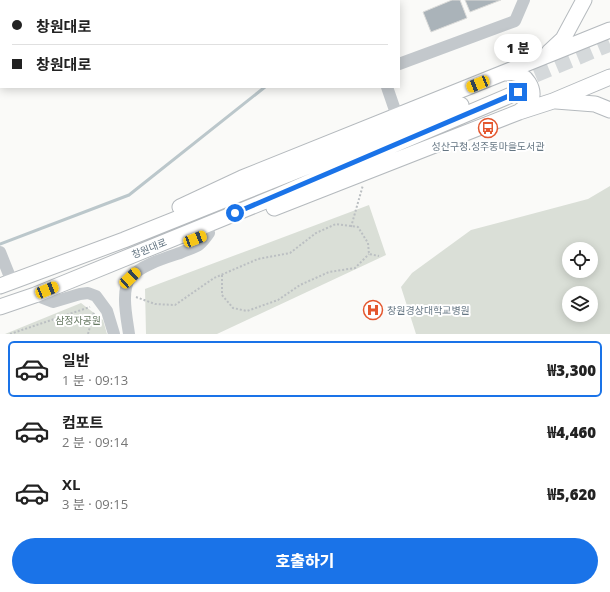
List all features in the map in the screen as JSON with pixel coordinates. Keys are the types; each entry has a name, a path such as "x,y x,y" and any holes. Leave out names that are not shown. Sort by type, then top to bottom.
{"main road":[{"path":"124,240 136,228 235,182 397,116 512,83 563,39 584,0"},
{"path":"542,58 610,30"},
{"path":"512,83 515,73 523,76 529,83 532,91 531,100 526,107 519,112"},
{"path":"110,264 125,266 519,112 553,101 610,77"},
{"name":"창원대로","path":"6,284 124,240 512,83"},
{"name":"창원대로","path":"0,307 35,295 275,197 396,144 512,83"},
{"path":"553,101 595,104 610,110"}],"street":[{"path":"400,64 515,21 524,0"},
{"path":"387,88 397,116"},
{"path":"129,334 125,303 127,284 130,278 137,272 158,261 201,244 209,233"},
{"path":"1,255 6,284"},
{"path":"35,295 53,302 80,294 88,293 96,296 108,311 114,334"}],"path":[{"path":"351,226 366,171"},
{"path":"126,293 155,304 175,305 214,278 258,259 290,253 316,233 336,224 358,227 368,243 369,254"},
{"path":"369,254 379,256"},
{"path":"222,275 222,295 233,308 247,311 278,300 300,285 329,272 355,268 369,254"},
{"path":"10,334 96,305 88,334"}],"green space":[{"path":"610,186 610,334 416,334 401,287 412,273 471,230 588,199"},
{"path":"369,205 386,255 217,334 146,334 145,289"},
{"name":"삼정자공원","path":"81,303 103,320 107,334 5,334"}],"building":[{"path":"452,0 460,0 467,18 431,32 423,12"},
{"path":"465,0 501,0 470,12"}],"waterway":[{"path":"0,244 129,195 264,88"}],"tunnel":[{"path":"514,84 610,44"}],"place":[{"name":"성산구청.성주동마을도서관","path":"488,128"},
{"name":"창원경상대학교병원","path":"373,310"}],"route":[{"path":"235,213 518,92"}]}
